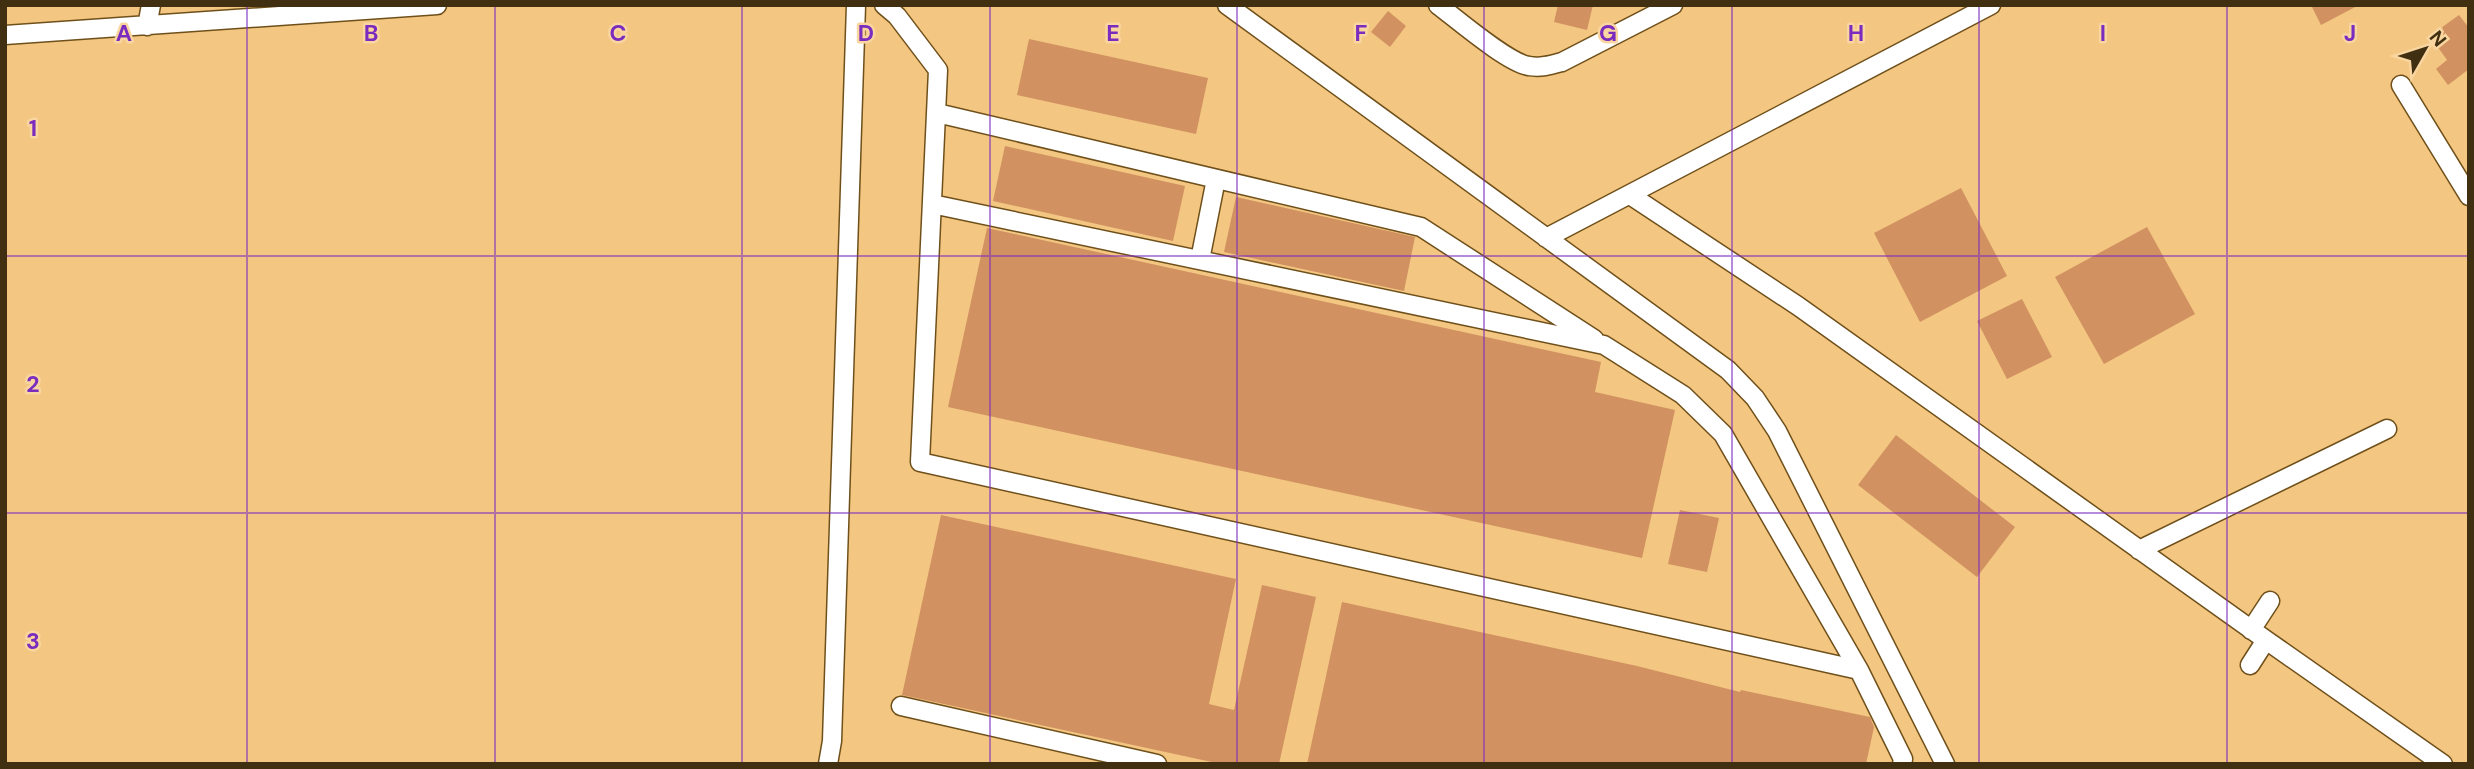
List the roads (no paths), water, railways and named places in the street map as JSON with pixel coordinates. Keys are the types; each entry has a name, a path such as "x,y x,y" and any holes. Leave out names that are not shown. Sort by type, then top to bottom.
{"street":[{"path":"147,26 151,5"},
{"path":"5,35 147,26 251,12 276,18 437,5"},
{"path":"828,764 833,713 856,5"},
{"path":"884,5 897,16 939,70 920,462 1859,670"},
{"path":"1227,5 1728,370 1755,398 1777,431 1945,764"},
{"path":"1438,5 1511,58 1526,66 1544,67 1562,62 1674,5"},
{"path":"1546,238 1991,5"},
{"path":"2400,85 2469,196"},
{"path":"937,113 1421,227 1683,395 1723,434 1859,670 1903,759 1902,764"},
{"path":"1200,260 1216,179"},
{"path":"1630,195 1798,306 2443,764"},
{"path":"932,204 1604,345"},
{"path":"2139,550 2387,429"},
{"path":"2251,630 2270,601"},
{"path":"2250,665 2266,640"},
{"path":"901,706 1157,764"}]}
